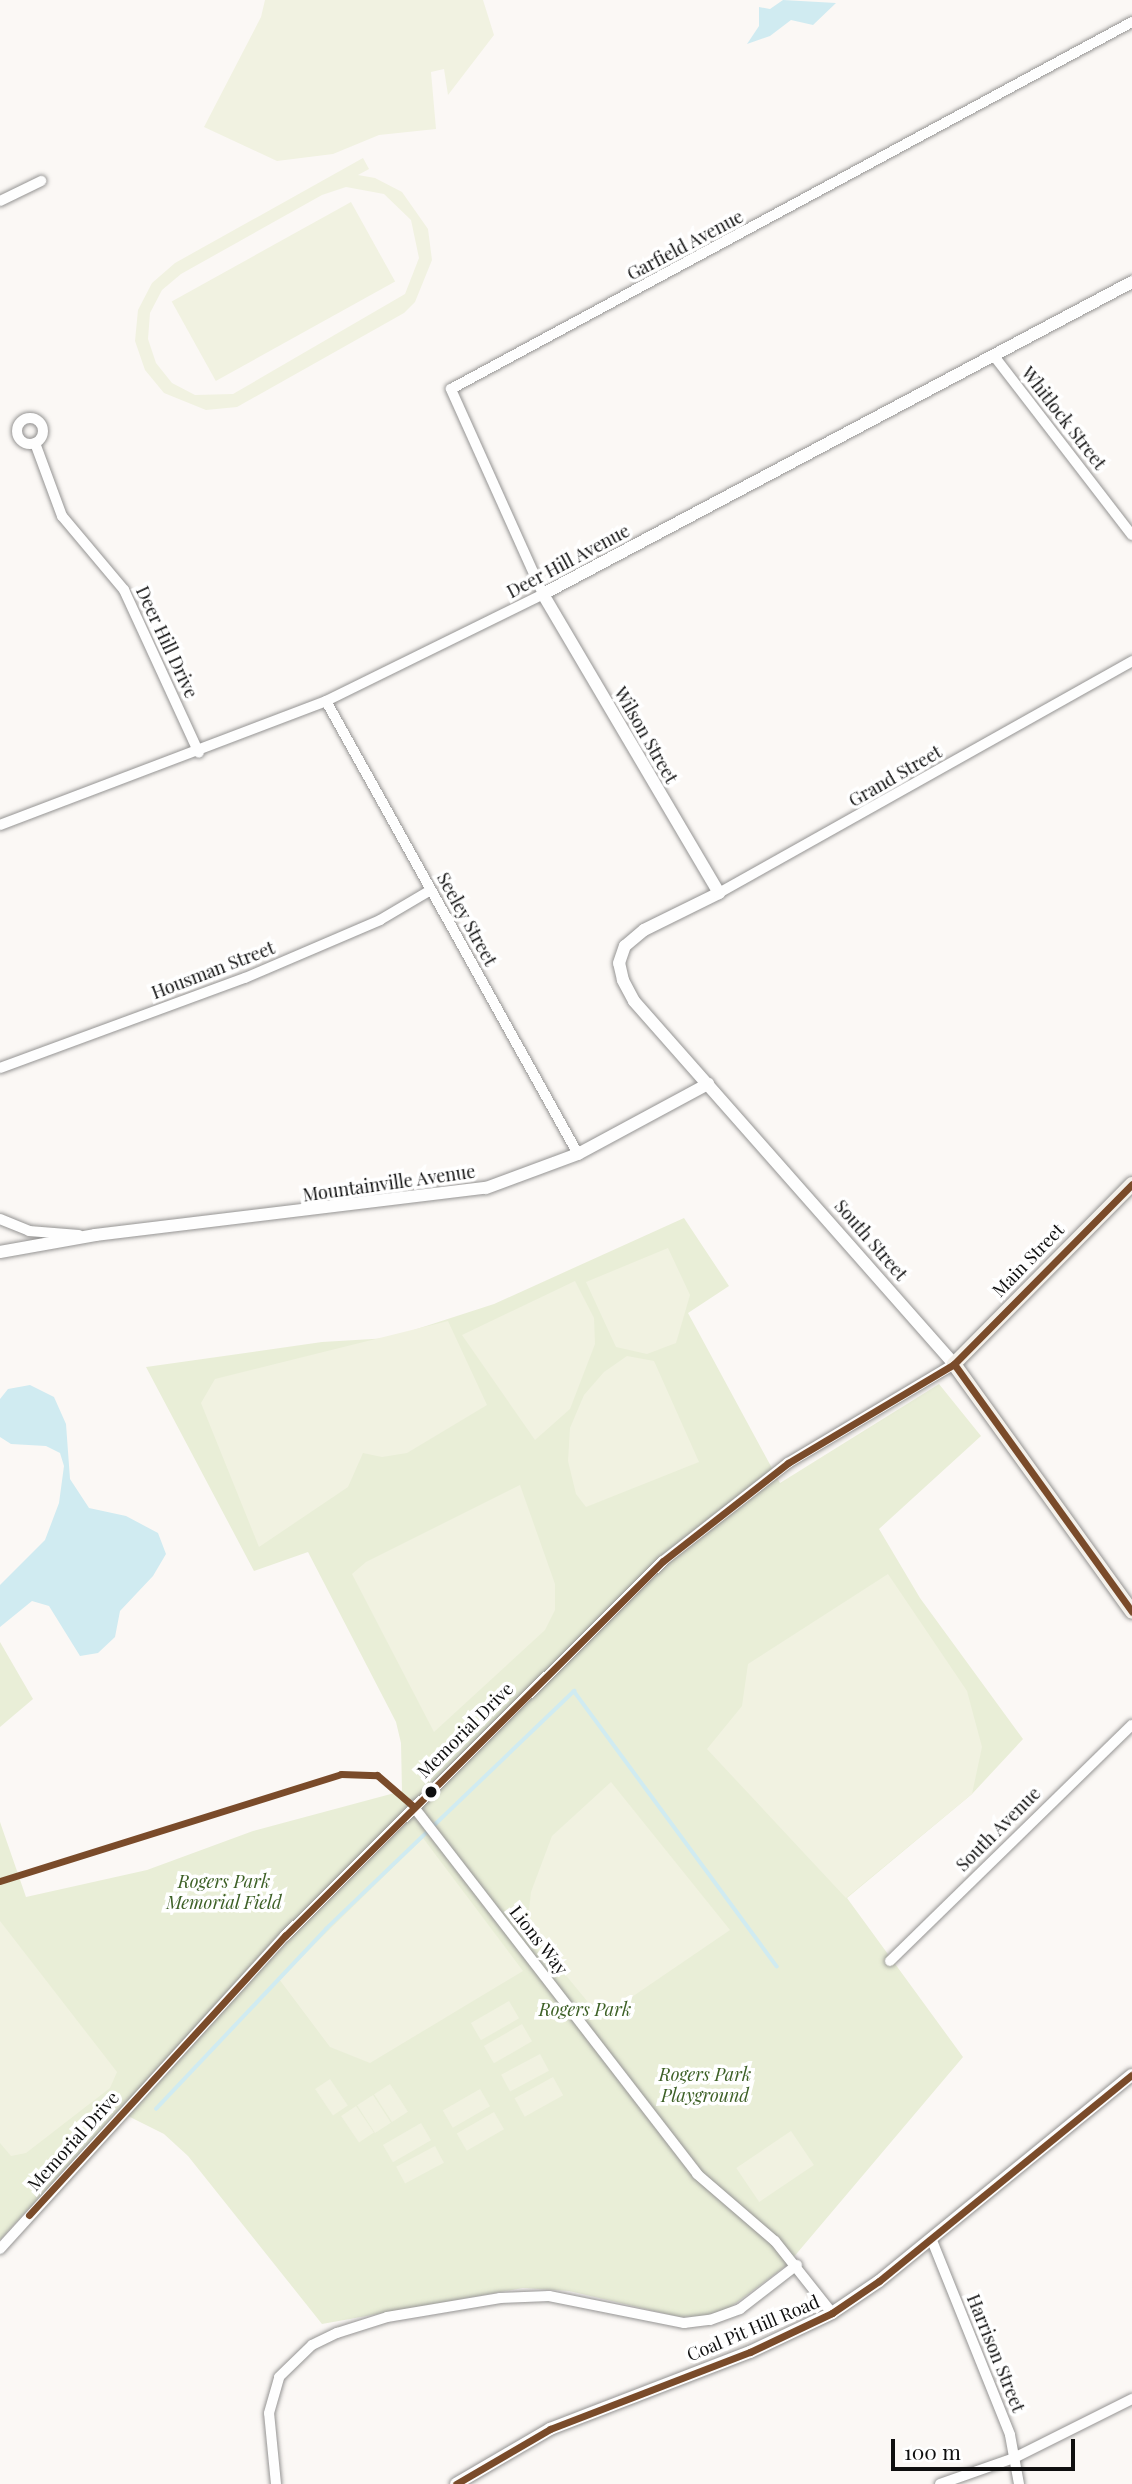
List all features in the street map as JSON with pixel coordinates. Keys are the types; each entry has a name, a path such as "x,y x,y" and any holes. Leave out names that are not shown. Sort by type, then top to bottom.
{"main road":[{"name":"Main Street","path":"954,1364 1132,1184"},
{"name":"South Street","path":"954,1364 1132,1612"}],"street":[{"name":"Garfield Avenue","path":"543,594 451,389 1132,22"},
{"path":"0,201 41,181"},
{"name":"Deer Hill Avenue","path":"0,825 200,753 326,701 543,594 1132,282"},
{"name":"Whitlock Street","path":"994,356 1132,536"},
{"name":"Deer Hill Drive","path":"35,443 62,516 124,590 200,753"},
{"name":"Wilson Street","path":"543,594 719,893"},
{"name":"Grand Street","path":"673,915 719,893 1132,661"},
{"name":"Seeley Street","path":"326,701 578,1154"},
{"name":"Housman Street","path":"0,1068 246,978 380,919 431,890"},
{"name":"South Street","path":"673,915 625,946 619,963 634,1001 954,1364"},
{"name":"Mountainville Avenue","path":"0,1252 95,1235 449,1195 486,1188 578,1154 708,1084"},
{"path":"0,1219 29,1231 95,1235"},
{"name":"Memorial Drive","path":"0,2249 276,1946 413,1806 653,1570 726,1509 788,1463 954,1364"},
{"name":"South Avenue","path":"890,1961 1132,1725"},
{"name":"Lions Way","path":"413,1806 697,2174 797,2265 832,2314"},
{"name":"Coal Pit Hill Road","path":"456,2484 550,2429 750,2352 832,2314 931,2238 1132,2075"},
{"name":"Harrison Street","path":"931,2238 1010,2435 1019,2484"},
{"path":"276,2484 269,2413 279,2377 312,2345 337,2333 387,2317 500,2298 549,2297 684,2323 710,2320 740,2309 797,2265"},
{"path":"940,2484 1014,2458 1132,2399"}],"green space":[{"path":"265,0 483,0 494,35 448,95 444,69 431,72 436,129 379,135 333,154 277,161 204,127 261,17"},
{"path":"363,158 369,169 358,175 375,178 402,192 428,229 432,260 415,302 404,313 237,407 206,410 164,393 145,370 135,341 138,310 152,283 175,263","holes":["346,187 384,194 411,220 419,258 405,294 233,394 195,395 172,383 156,363 148,339 150,313 162,290 181,274 322,195"]},
{"path":"351,202 395,282 216,381 172,301"},
{"name":"Rogers Park","path":"684,1218 729,1286 688,1313 780,1483 939,1384 981,1436 879,1529 920,1598 1023,1739 972,1794 847,1898 963,2057 787,2265 728,2309 702,2316 680,2317 569,2291 523,2288 322,2324 188,2156 164,2134 118,2111 0,2240 0,1822 26,1897 147,1870 253,1831 402,1791 401,1743 396,1722 308,1552 254,1571 146,1367 322,1342 389,1338 494,1304"},
{"path":"668,1248 690,1295 676,1343 647,1354 616,1347 586,1282"},
{"path":"575,1281 594,1318 595,1344 570,1409 535,1440 462,1335"},
{"path":"448,1321 487,1405 407,1453 382,1457 363,1453 348,1487 259,1547 201,1403 215,1379"},
{"path":"627,1356 654,1361 699,1462 586,1507 576,1494 568,1461 570,1428 584,1395 604,1372"},
{"path":"520,1485 555,1584 555,1610 545,1630 434,1732 352,1574 366,1562"},
{"path":"888,1574 967,1691 982,1747 972,1794 846,1898 707,1749 742,1706 748,1664"},
{"path":"0,1642 33,1699 0,1727"},
{"path":"611,1782 730,1930 601,2018 527,1928 531,1892 552,1836"},
{"path":"423,1838 523,1971 370,2063 330,2047 279,1979"},
{"path":"0,1921 117,2072 110,2088 26,2153 11,2156 0,2143"},
{"path":"509,2001 519,2018 481,2040 471,2023"},
{"path":"522,2024 532,2041 494,2063 484,2046"},
{"path":"540,2054 549,2071 510,2091 501,2075"},
{"path":"553,2077 563,2095 525,2117 515,2098"},
{"path":"330,2079 348,2106 333,2116 315,2089"},
{"path":"390,2084 408,2112 392,2122 374,2094"},
{"path":"480,2089 490,2106 453,2128 443,2110"},
{"path":"373,2095 391,2123 375,2133 357,2105"},
{"path":"356,2106 374,2133 359,2143 341,2116"},
{"path":"494,2112 504,2129 467,2151 457,2134"},
{"path":"421,2123 431,2140 393,2162 383,2145"},
{"path":"791,2131 814,2165 759,2202 736,2168"},
{"path":"435,2146 444,2163 405,2183 396,2167"}],"water":[{"path":"783,0 836,3 813,25 791,20 770,36 747,44 759,26 759,7 770,9"},
{"path":"30,1385 54,1397 66,1424 70,1479 89,1508 126,1516 158,1533 166,1554 153,1576 120,1611 115,1637 98,1653 80,1656 49,1606 32,1601 0,1627 0,1585 45,1540 59,1503 64,1466 60,1453 46,1446 11,1444 0,1437 0,1399 8,1389"}],"waterway":[{"path":"156,2109 326,1929 574,1691 777,1966"}],"transit line":[{"path":"29,2215 285,1936 663,1561 788,1463 954,1364 1132,1184"},
{"path":"954,1364 1132,1612"},
{"path":"0,1881 341,1774 377,1775 413,1806"},
{"path":"456,2484 550,2429 750,2352 832,2313 879,2281 1132,2075"}],"park label":[{"name":"Rogers Park Memorial Field","path":"224,1892"},
{"name":"Rogers Park Playground","path":"705,2085"}]}
